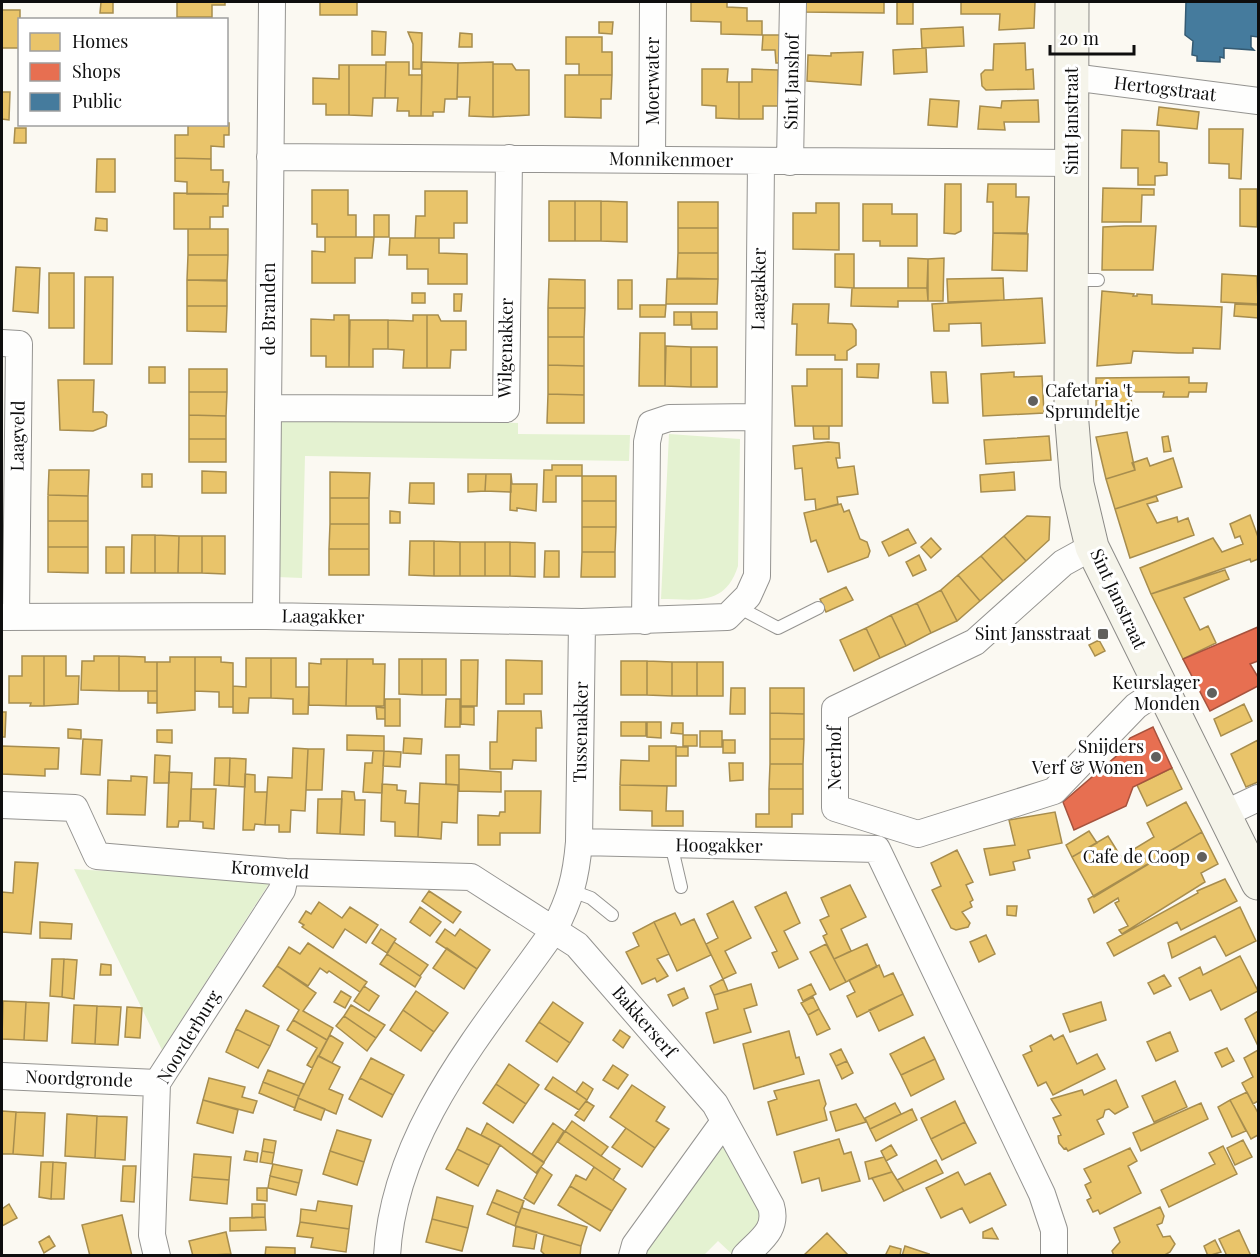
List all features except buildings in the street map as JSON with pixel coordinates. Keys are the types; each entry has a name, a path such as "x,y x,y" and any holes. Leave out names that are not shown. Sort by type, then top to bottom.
{"street":[{"name":"de Branden","path":"266,616 272,2"},
{"name":"Moerwater","path":"652,160 653,2"},
{"name":"Sint Janshof","path":"790,162 793,2"},
{"name":"Sint Janstraat","path":"1072,2 1071,163 1085,280 1071,411 1077,484 1092,547 1258,883"},
{"name":"Hertogstraat","path":"1072,77 1258,101"},
{"name":"Monnikenmoer","path":"270,157 1071,163"},
{"name":"Wilgenakker","path":"269,408 506,409 509,158"},
{"name":"Laagakker","path":"9,617 266,616 582,622 727,617 748,596 756,576 761,162"},
{"name":"Laagveld","path":"2,343 19,344 9,617"},
{"path":"645,621 647,442 651,424 669,418 757,417"},
{"name":"Neerhof","path":"1092,547 1063,563 975,642 835,709 835,808 918,834 1054,791 1136,706 1161,689"},
{"name":"Tussenakker","path":"579,842 582,622"},
{"path":"1224,814 1258,798"},
{"name":"Kromveld","path":"2,805 75,808 97,856 286,872 471,877 554,930"},
{"path":"387,1256 391,1217 415,1141 439,1095 554,930 576,878 579,842"},
{"name":"Hoogakker","path":"579,842 877,849 1042,1194 1054,1230 1054,1256"},
{"name":"Noorderburg","path":"157,1256 152,1235 157,1083 282,890 286,872"},
{"name":"Bakkerserf","path":"554,930 577,945 715,1104 723,1123 771,1206 775,1219 771,1230 745,1256"},
{"name":"Noordgronde","path":"2,1076 157,1083"},
{"path":"632,1256 635,1245 723,1123"}],"lane":[{"path":"738,607 778,628 818,608"},
{"path":"671,844 681,887"},
{"path":"572,891 591,898 612,915"}],"green space":[{"path":"280,420 518,423 518,434 630,435 629,461 305,456 302,578 277,577"},
{"path":"669,434 740,439 738,566 725,588 708,598 661,599"},
{"path":"74,869 270,882 162,1050"},
{"path":"720,1146 727,1148 765,1219 733,1255 718,1241 704,1255 640,1256"}],"place":[{"name":"Cafetaria 't Sprundeltje","path":"1033,401"},
{"name":"Sint Jansstraat","path":"1103,634"},
{"name":"Keurslager Monden","path":"1212,693"},
{"name":"Snijders Verf & Wonen","path":"1156,757"},
{"name":"Cafe de Coop","path":"1202,857"}]}
